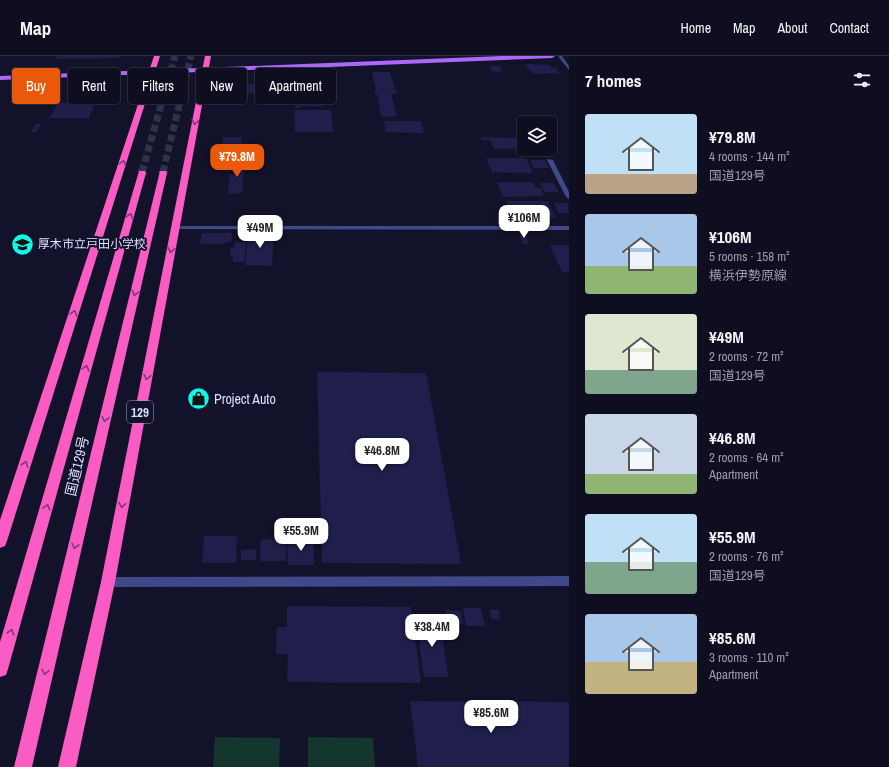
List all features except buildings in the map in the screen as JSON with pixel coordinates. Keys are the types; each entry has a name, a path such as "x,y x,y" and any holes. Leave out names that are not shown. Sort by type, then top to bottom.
{"highway":[{"path":"153,68 157,56"},
{"name":"129","path":"205,68 208,56"},
{"path":"0,541 141,104"},
{"name":"129","path":"67,767 108,582 198,104"},
{"name":"国道129号","path":"0,669 142,173"},
{"name":"国道129号","path":"22,767 163,173"}],"main road":[{"path":"205,68 552,56"},
{"path":"0,78 128,72"}],"street":[{"path":"560,56 569,69"},
{"path":"550,160 569,197"},
{"path":"175,228 569,228"},
{"path":"108,582 569,581"}],"green space":[{"path":"215,737 280,738 279,767 213,767"},
{"path":"308,737 373,738 375,767 308,767"}],"tunnel":[{"path":"142,172 175,56"},
{"path":"163,172 191,56"}],"place":[{"name":"厚木市立戸田小学校","path":"22,244"},
{"name":"Project Auto","path":"198,399"}]}
